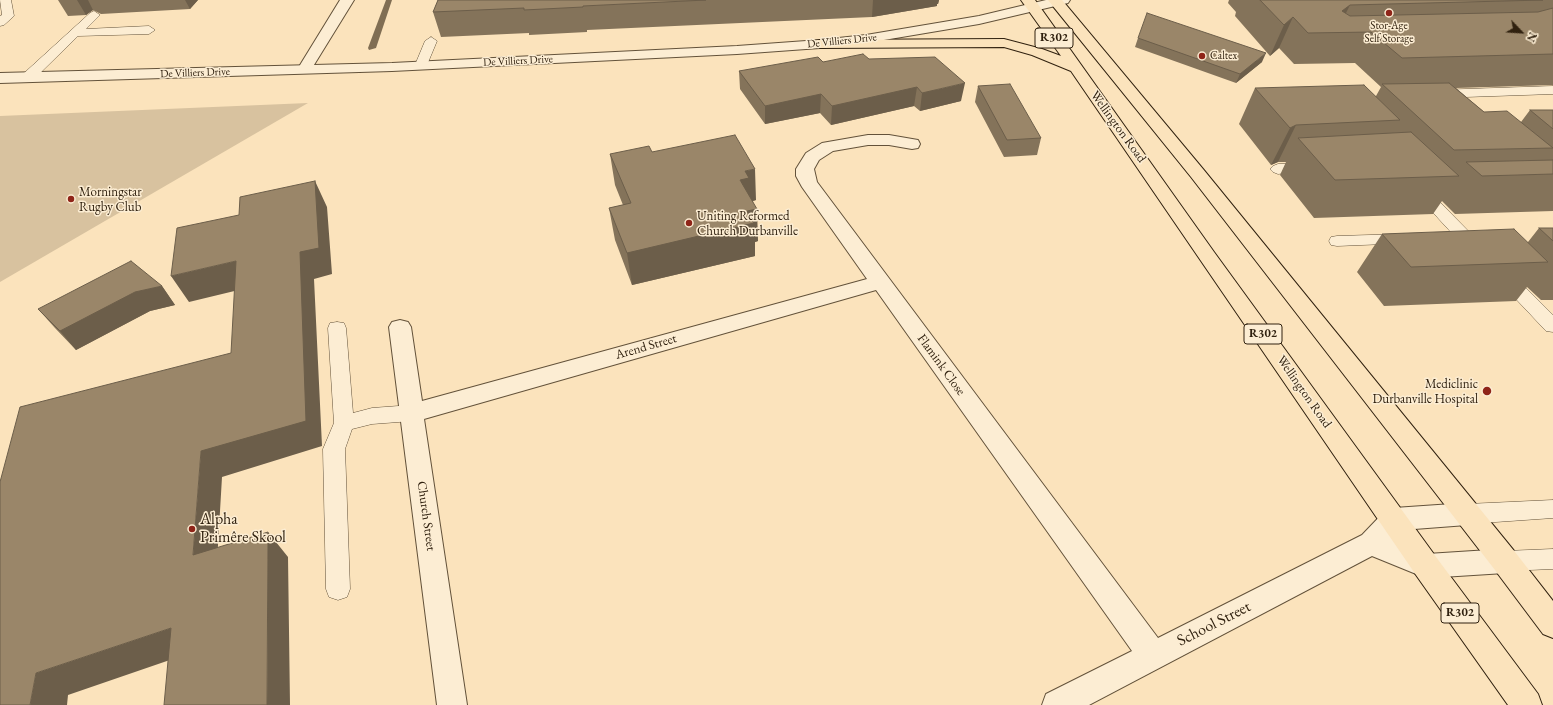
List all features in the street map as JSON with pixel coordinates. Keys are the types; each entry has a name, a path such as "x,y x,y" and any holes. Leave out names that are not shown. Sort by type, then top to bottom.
{"main road":[{"name":"R302","path":"1058,1 1197,173 1505,561 1553,624"},
{"name":"Wellington Road","path":"1030,4 1426,566 1527,705"},
{"path":"820,44 1004,43 1037,52 1076,68"}],"street":[{"path":"304,70 347,0"},
{"name":"De Villiers Drive","path":"0,78 304,70 737,50 820,44 900,34 1030,4 1058,1"},
{"name":"Flamink Close","path":"912,144 879,140 828,147 812,157 805,169 808,183 1153,655"},
{"name":"Arend Street","path":"412,413 881,282"},
{"name":"Church Street","path":"400,327 452,705"},
{"path":"1394,519 1467,514"},
{"name":"School Street","path":"1057,705 1371,543 1394,519"},
{"path":"1371,543 1426,566 1505,561"}],"lane":[{"path":"0,22 8,16 5,0"},
{"path":"27,78 94,15"},
{"path":"75,33 149,30"},
{"path":"421,65 431,41"},
{"path":"1421,94 1553,90"},
{"path":"1278,169 1324,167"},
{"path":"1408,179 1553,326"},
{"path":"1423,194 1447,194"},
{"path":"1441,238 1465,237"},
{"path":"1338,241 1417,239"},
{"path":"337,328 344,423 334,449 338,589"},
{"path":"344,423 372,416 412,413"},
{"path":"1467,514 1553,509"},
{"path":"1505,561 1553,559"}],"shaded area":[{"name":"Morningstar Rugby Club","path":"308,103 0,282 0,116"}],"building":[{"path":"438,0 706,0 524,10 524,8 433,12"},
{"path":"1260,0 1543,0 1350,5 1342,11 1350,16 1538,12 1553,8 1553,54 1402,58 1371,32 1308,33 1293,17 1284,25"},
{"path":"1147,13 1266,53 1240,74 1138,38"},
{"path":"863,54 869,59 935,57 965,83 922,93 917,87 832,106 821,94 765,106 739,71 818,57 823,62"},
{"path":"1449,83 1484,112 1507,111 1553,148 1454,150 1382,84"},
{"path":"1010,84 1041,138 1007,140 978,86"},
{"path":"1364,85 1400,120 1296,125 1290,128 1255,88"},
{"path":"1530,110 1553,110 1553,129"},
{"path":"1411,132 1459,176 1335,180 1298,138"},
{"name":"Uniting Reformed Church Durbanville","path":"735,135 755,169 745,171 749,178 740,180 757,209 747,211 754,223 627,253 609,208 631,203 610,154 649,146 652,152"},
{"path":"1553,160 1553,174 1482,176 1466,162"},
{"path":"315,181 319,248 300,252 306,421 201,451 193,555 268,532 267,705 164,705 171,628 36,673 30,705 0,705 0,482 20,407 231,353 236,261 171,276 177,228 239,215 240,197"},
{"path":"1539,228 1553,228 1553,241"},
{"path":"1514,229 1548,262 1411,267 1382,234"},
{"path":"131,261 162,286 135,292 60,331 38,309"}],"waterway":[{"path":"372,48 389,0"}],"place":[{"name":"Stor-Age Self Storage","path":"1389,13"},
{"name":"Caltex","path":"1202,56"},
{"name":"Morningstar Rugby Club","path":"71,199"},
{"name":"Uniting Reformed Church Durbanville","path":"689,223"},
{"name":"Mediclinic Durbanville Hospital","path":"1487,391"},
{"name":"Alpha Primêre Skool","path":"192,529"}]}
